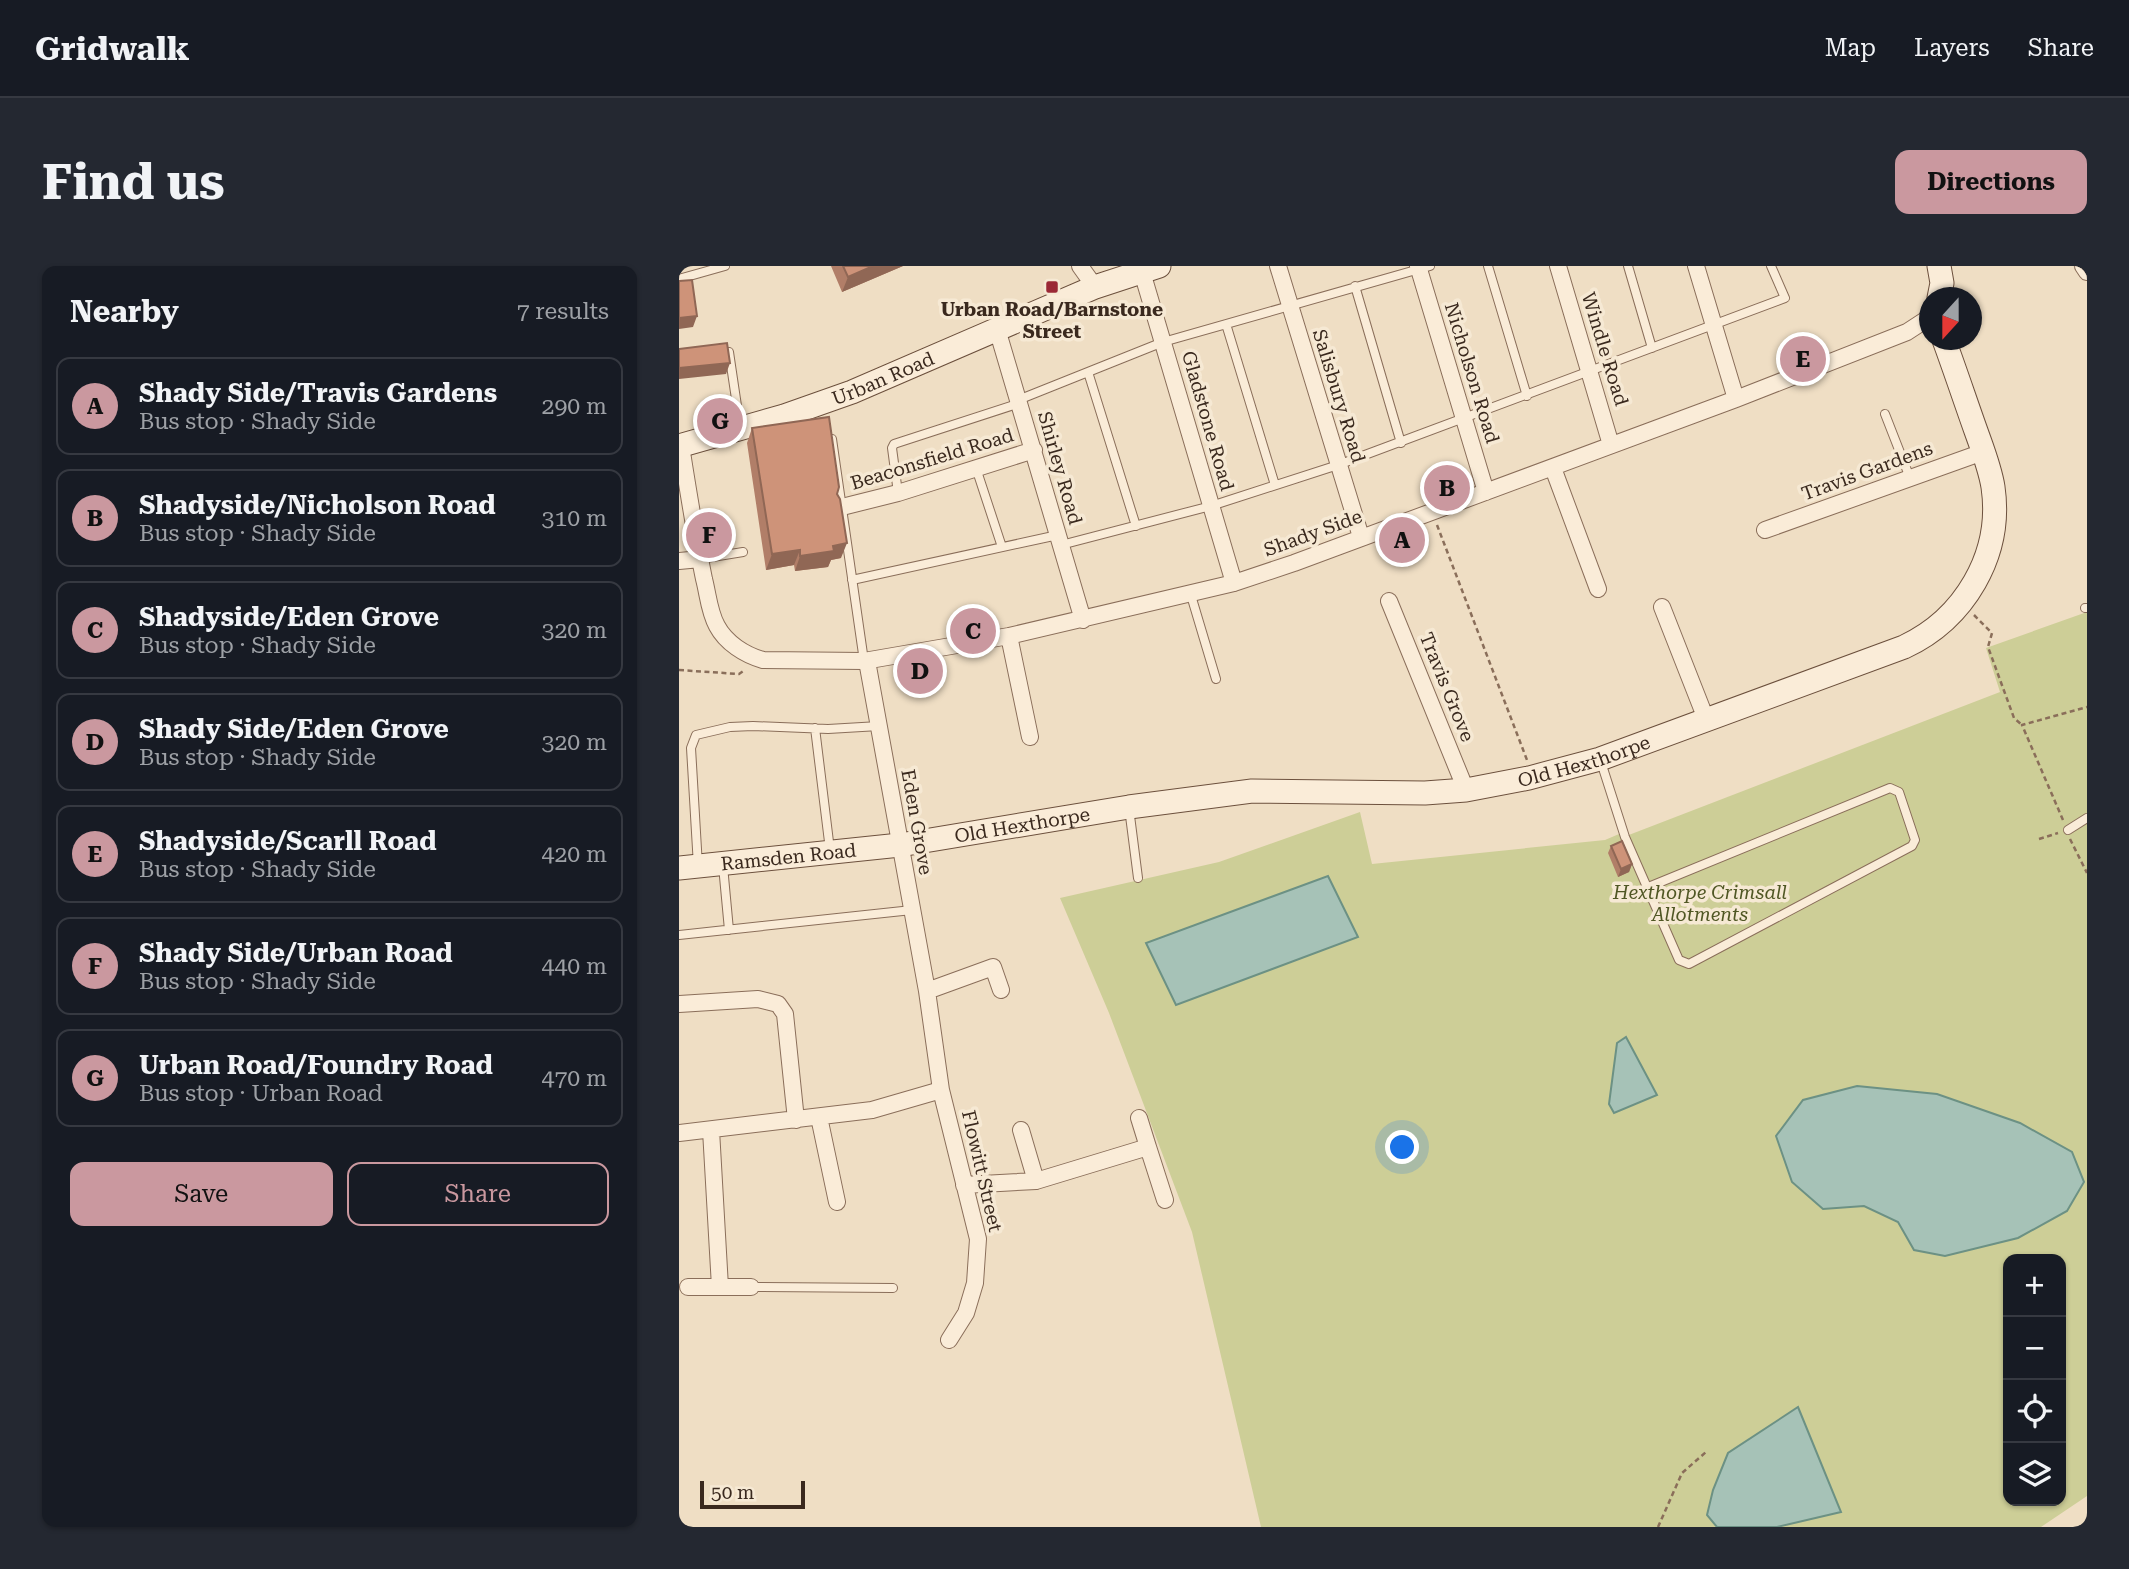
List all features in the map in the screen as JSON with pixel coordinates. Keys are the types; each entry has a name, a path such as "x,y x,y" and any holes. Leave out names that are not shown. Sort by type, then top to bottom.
{"street":[{"path":"1080,266 1095,287"},
{"name":"Salisbury Road","path":"1278,266 1361,537"},
{"name":"Windle Road","path":"1558,266 1611,445"},
{"path":"1696,266 1736,399"},
{"path":"1939,266 1941,287"},
{"path":"2083,266 2087,272"},
{"name":"Nicholson Road","path":"1422,267 1486,492"},
{"name":"Urban Road","path":"680,446 827,408 997,329 1095,287 1150,269"},
{"name":"Gladstone Road","path":"1150,269 1163,342 1234,583"},
{"name":"Shady Side","path":"680,446 700,559 712,613 718,627 749,656 763,660 866,661 1083,620 1234,583 1736,399 1907,332 1919,324"},
{"name":"Shirley Road","path":"997,329 1083,620"},
{"name":"Old Hexthorpe","path":"900,845 1129,807 1252,792 1425,793 1466,790 1534,777 1600,759 1904,648 1925,637 1961,604 1979,577 1994,529 1993,486 1947,350"},
{"name":"Beaconsfield Road","path":"842,507 898,493 1034,450"},
{"name":"Travis Gardens","path":"1765,530 1983,452"},
{"path":"1553,468 1598,589"},
{"path":"679,561 700,559"},
{"name":"Travis Grove","path":"1389,601 1466,790"},
{"path":"1662,607 1706,719"},
{"path":"1009,635 1030,737"},
{"name":"Eden Grove","path":"866,661 927,991 941,1090"},
{"name":"Ramsden Road","path":"688,867 900,845"},
{"path":"927,991 993,967 1001,990"},
{"path":"679,1004 758,999 778,1004 785,1014 796,1120"},
{"path":"679,1133 872,1110 941,1090"},
{"name":"Flowitt Street","path":"941,1090 978,1238 975,1283 966,1313 949,1340"},
{"path":"819,1117 837,1202"},
{"path":"1139,1118 1165,1200"},
{"path":"711,1129 720,1287"},
{"path":"1021,1130 1036,1181"},
{"path":"964,1185 1036,1181 1148,1147"},
{"path":"683,1287 751,1287"}],"lane":[{"path":"679,279 725,266"},
{"path":"1489,266 1527,396"},
{"path":"1628,266 1652,348"},
{"path":"852,580 1002,547 1136,526 1211,506 1338,465 1785,298 1771,266"},
{"path":"898,493 892,447 894,444 1019,401 1163,342 1422,267"},
{"path":"1355,286 1401,443"},
{"path":"1226,324 1275,485"},
{"path":"729,352 741,429"},
{"path":"1088,372 1136,526"},
{"path":"1885,414 1910,478"},
{"path":"830,428 866,661"},
{"path":"977,468 1002,547"},
{"path":"700,559 743,552"},
{"path":"1190,592 1216,679"},
{"path":"688,867 691,748 696,735 730,727 879,726"},
{"path":"814,728 830,851"},
{"path":"1600,759 1625,836 1646,888 1679,960 1689,964 1912,846 1915,840 1899,792 1890,788 1646,888"},
{"path":"1129,807 1138,877"},
{"path":"2068,830 2087,818"},
{"path":"723,863 729,930"},
{"path":"679,935 912,910"},
{"path":"751,1287 893,1288"}],"path":[{"path":"1432,512 1534,777"},
{"path":"1961,604 1992,633 1988,647 2014,718 2022,725 2087,873"},
{"path":"679,670 739,674 763,660"},
{"path":"2022,725 2087,707"},
{"path":"2039,839 2068,830"},
{"path":"1658,1527 1682,1473 1706,1452"}],"green space":[{"name":"Hexthorpe Crimsall Allotments","path":"2087,612 2087,1496 2041,1527 1261,1527 1192,1232 1109,1013 1060,898 1219,862 1360,812 1372,864 1605,840 1619,834 1621,838 2000,692 1986,648"}],"shaded area":[{"path":"1328,876 1358,937 1176,1005 1146,943"},
{"path":"1626,1037 1657,1095 1614,1113 1609,1104 1617,1043"},
{"path":"1857,1086 1937,1094 2020,1123 2072,1152 2084,1182 2067,1211 2018,1238 1945,1256 1914,1250 1898,1222 1864,1206 1823,1209 1792,1182 1776,1136 1803,1100"},
{"path":"1798,1407 1841,1512 1777,1527 1717,1527 1707,1515 1713,1490 1728,1453"}],"building":[{"path":"843,266 873,266 848,277"},
{"path":"692,280 697,316 679,318 679,281"},
{"path":"727,343 730,363 679,368 679,349"},
{"path":"829,417 839,487 837,494 847,543 833,546 834,551 800,556 800,550 772,554 752,428"},
{"path":"1622,841 1632,864 1621,869 1611,846"}],"place":[{"name":"Urban Road/Barnstone Street","path":"1052,287"},
{"name":"Shadyside/Scarll Road","path":"1803,359"},
{"name":"Urban Road/Foundry Road","path":"720,421"},
{"name":"Shadyside/Nicholson Road","path":"1447,488"},
{"name":"Shady Side/Urban Road","path":"709,535"},
{"name":"Shady Side/Travis Gardens","path":"1402,540"},
{"name":"Shadyside/Eden Grove","path":"973,631"},
{"name":"Shady Side/Eden Grove","path":"920,671"}]}
